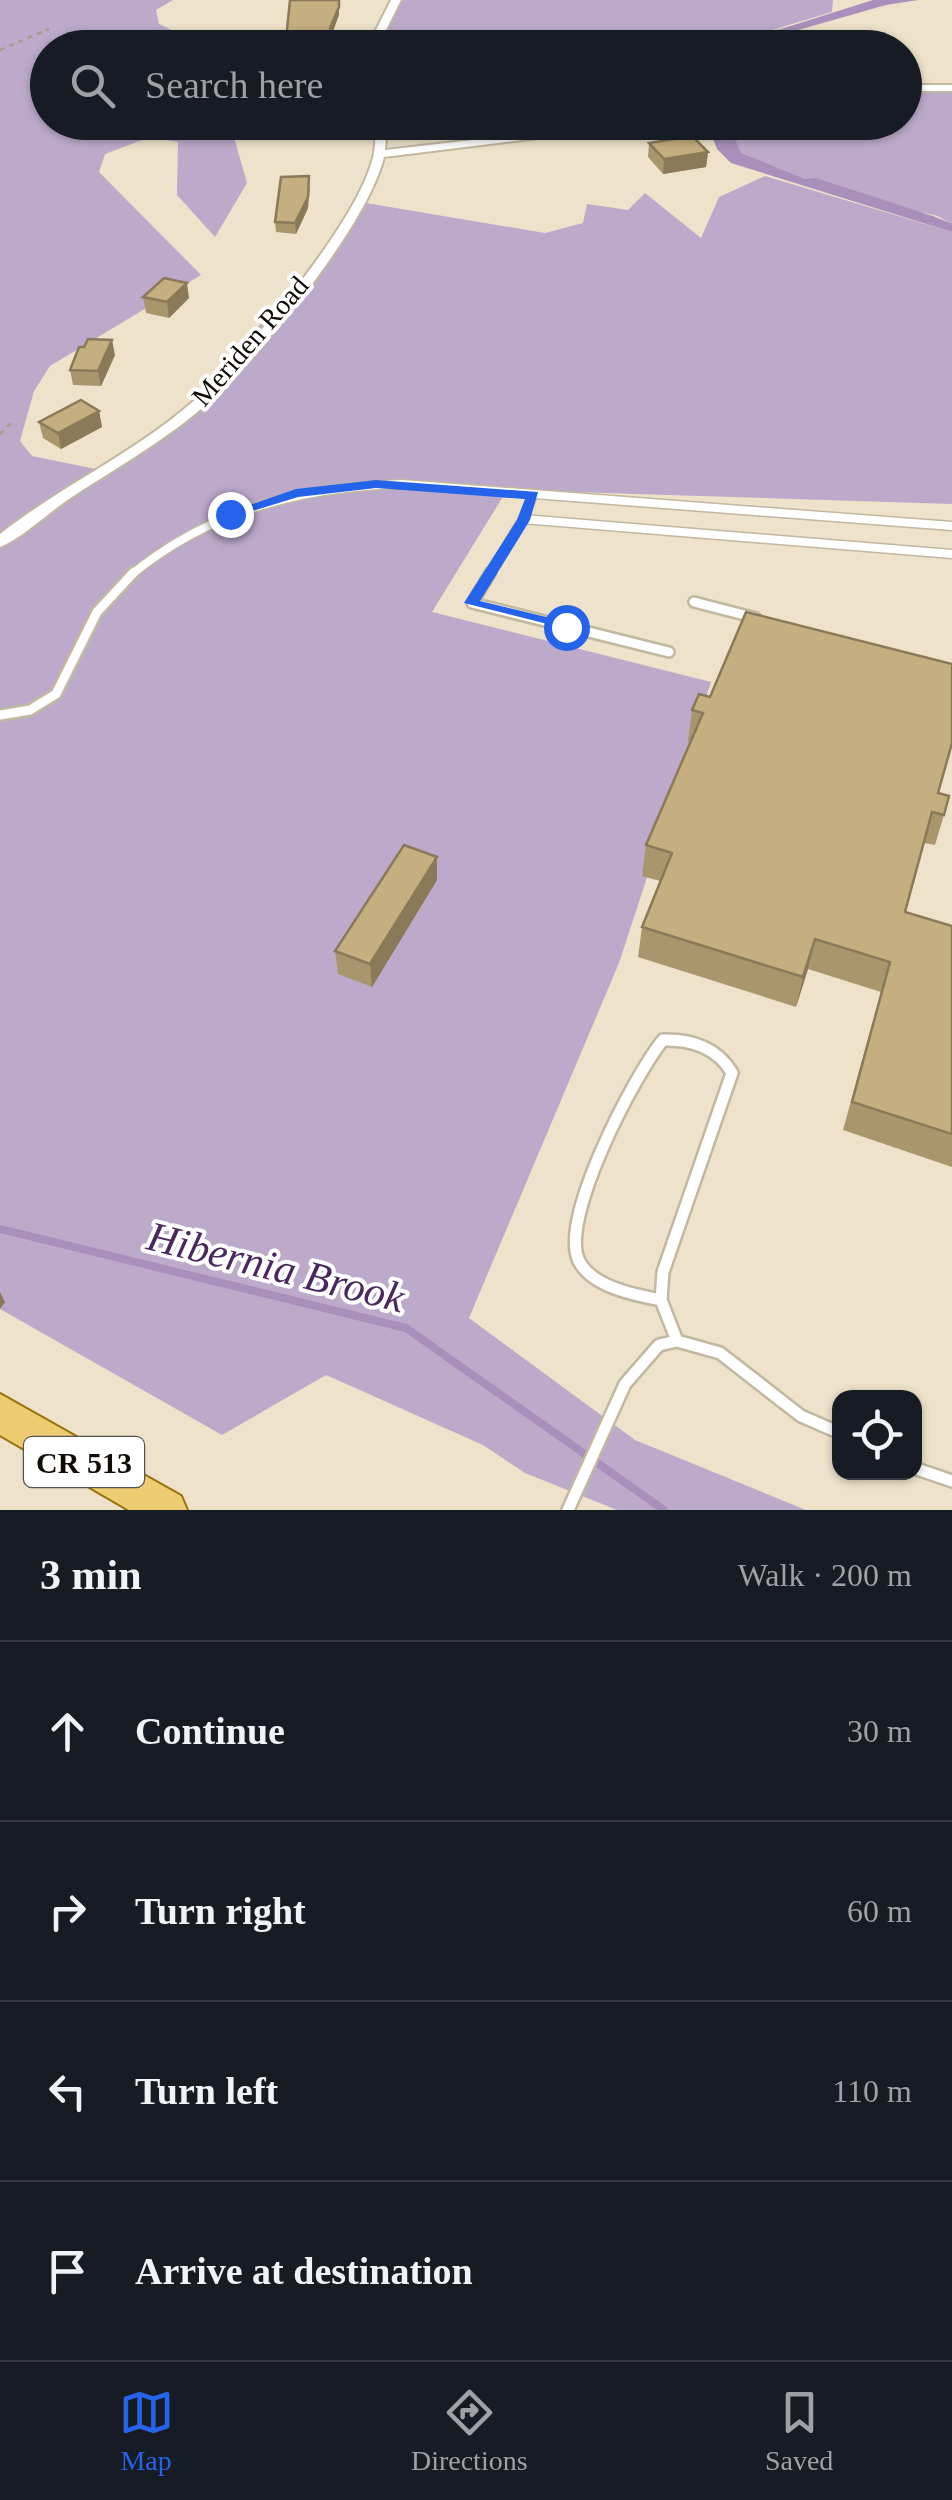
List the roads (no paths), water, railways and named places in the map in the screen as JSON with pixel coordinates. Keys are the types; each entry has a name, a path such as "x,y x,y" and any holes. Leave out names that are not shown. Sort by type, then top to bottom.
{"main road":[{"name":"CR 513","path":"0,1413 168,1510"}],"street":[{"path":"381,30 396,0"},
{"path":"922,88 952,88"},
{"path":"380,140 380,154 503,140"},
{"name":"Meriden Road","path":"0,542 30,516 152,439 227,376 343,229 359,204 380,154"}],"lane":[{"path":"0,714 32,709 56,694 102,602 173,541 230,514 296,493 376,484 952,526"},
{"path":"533,495 524,520 472,603 669,652"},
{"path":"524,520 952,554"},
{"path":"694,602 775,623"},
{"path":"661,1300 632,1295 592,1273 578,1260 572,1245 584,1196 640,1067 663,1040 676,1039 718,1055 732,1073 663,1272 661,1300 677,1341"},
{"path":"568,1510 624,1384 659,1345 677,1341 720,1353 801,1416 832,1430"},
{"path":"922,1471 952,1481"}],"waterway":[{"name":"Hibernia Brook","path":"0,1229 406,1328 664,1510"}]}
